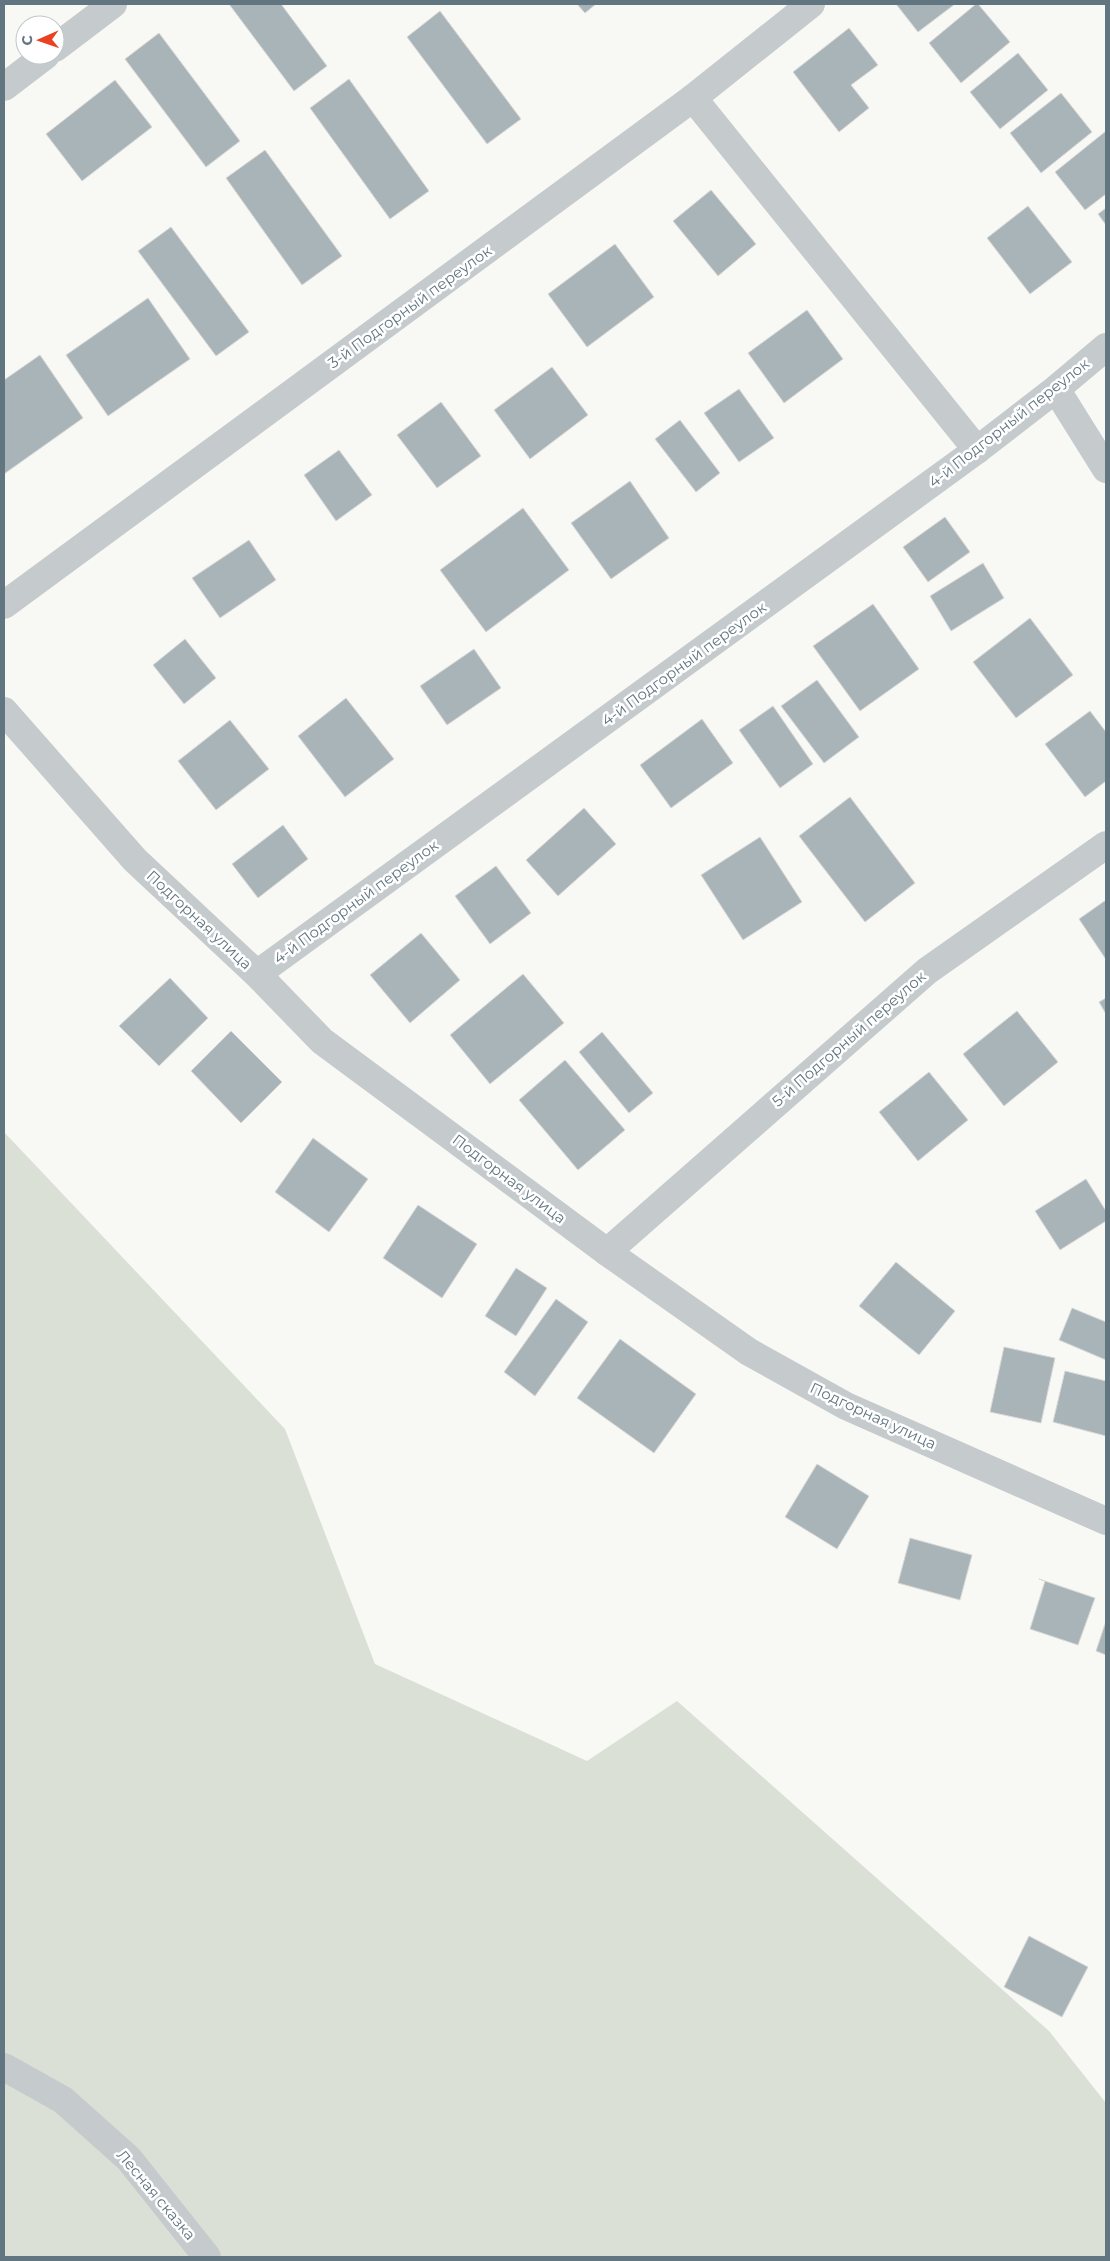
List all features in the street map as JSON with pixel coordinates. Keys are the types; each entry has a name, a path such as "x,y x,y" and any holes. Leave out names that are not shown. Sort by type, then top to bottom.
{"street":[{"path":"65,40 113,4"},
{"name":"3-й Подгорный переулок","path":"4,605 693,98 811,4"},
{"path":"4,87 33,65"},
{"path":"693,98 977,450"},
{"name":"4-й Подгорный переулок","path":"257,974 977,450 1056,389 1106,347"},
{"path":"1056,389 1106,469"},
{"name":"Подгорная улица","path":"4,711 135,860 257,974 322,1041 607,1252 749,1352 846,1406 1106,1521"},
{"name":"5-й Подгорный переулок","path":"607,1252 927,971 1106,845"},
{"name":"Лесная сказка","path":"4,2066 63,2100 129,2158 207,2257"}],"shaded area":[{"path":"4,1132 285,1429 375,1664 587,1761 677,1701 1049,2031 1106,2103 1106,2257 4,2257"}],"building":[{"path":"229,4 281,4 327,66 294,91"},
{"path":"577,4 596,4 585,13"},
{"path":"896,4 955,4 918,32"},
{"path":"976,4 1010,42 961,83 929,43"},
{"path":"440,11 521,119 487,144 407,37"},
{"path":"849,28 878,65 851,85 869,108 839,132 793,72"},
{"path":"159,33 240,141 206,167 125,59"},
{"path":"1018,53 1048,90 1000,129 970,92"},
{"path":"349,79 429,191 390,219 310,108"},
{"path":"115,80 152,127 82,181 46,134"},
{"path":"1061,93 1092,132 1041,173 1010,133"},
{"path":"1106,131 1106,194 1085,210 1055,172"},
{"path":"265,150 342,256 302,285 226,178"},
{"path":"711,190 756,244 718,276 673,221"},
{"path":"1028,206 1072,262 1030,294 987,238"},
{"path":"1106,208 1106,225 1098,214"},
{"path":"171,227 249,332 216,356 138,251"},
{"path":"615,244 654,297 587,347 548,294"},
{"path":"148,298 190,359 108,416 66,355"},
{"path":"807,310 843,359 784,403 748,353"},
{"path":"40,355 83,418 4,474 4,380"},
{"path":"552,367 588,415 530,459 494,410"},
{"path":"739,389 774,438 739,462 704,413"},
{"path":"441,402 481,456 437,488 397,435"},
{"path":"680,420 720,473 696,492 655,439"},
{"path":"339,450 372,495 336,521 304,475"},
{"path":"630,481 669,538 611,579 571,523"},
{"path":"523,508 569,570 486,632 440,570"},
{"path":"945,517 970,552 928,582 903,547"},
{"path":"249,540 276,580 220,618 192,578"},
{"path":"983,563 1004,598 951,631 930,596"},
{"path":"873,604 919,669 860,711 813,646"},
{"path":"1030,618 1073,675 1016,718 973,662"},
{"path":"185,639 216,678 184,704 153,665"},
{"path":"474,649 501,688 447,725 420,686"},
{"path":"817,680 859,737 824,763 781,706"},
{"path":"346,698 394,759 345,797 298,736"},
{"path":"773,706 813,764 780,788 739,730"},
{"path":"1090,711 1106,732 1106,781 1085,797 1045,744"},
{"path":"702,719 733,763 671,808 640,765"},
{"path":"230,720 269,769 216,810 178,761"},
{"path":"850,797 915,883 865,922 799,836"},
{"path":"584,808 616,844 558,896 526,860"},
{"path":"283,825 308,859 258,898 232,864"},
{"path":"760,837 802,902 743,940 701,875"},
{"path":"496,866 531,913 490,944 455,896"},
{"path":"1106,900 1106,957 1105,958 1079,919"},
{"path":"421,933 460,980 410,1023 370,975"},
{"path":"523,974 564,1023 490,1084 450,1035"},
{"path":"170,978 208,1018 159,1066 119,1026"},
{"path":"1106,998 1106,1014 1099,1002"},
{"path":"1017,1011 1058,1062 1004,1106 963,1054"},
{"path":"231,1031 282,1082 241,1123 191,1071"},
{"path":"602,1032 653,1093 629,1113 579,1052"},
{"path":"565,1060 625,1130 578,1170 519,1100"},
{"path":"929,1072 968,1120 918,1161 879,1112"},
{"path":"313,1138 368,1179 329,1232 275,1192"},
{"path":"1086,1179 1106,1211 1106,1221 1060,1250 1035,1211"},
{"path":"418,1205 477,1244 442,1298 383,1258"},
{"path":"896,1262 955,1311 919,1355 859,1306"},
{"path":"516,1268 547,1288 516,1336 485,1316"},
{"path":"556,1299 588,1322 535,1396 504,1372"},
{"path":"1072,1308 1106,1322 1106,1360 1059,1340"},
{"path":"620,1339 696,1394 654,1453 577,1398"},
{"path":"1004,1347 1055,1358 1041,1423 990,1412"},
{"path":"1065,1371 1106,1381 1106,1436 1053,1422"},
{"path":"817,1464 869,1496 837,1549 785,1517"},
{"path":"910,1538 972,1555 960,1600 898,1583"},
{"path":"1045,1581 1095,1598 1078,1645 1030,1629"},
{"path":"1106,1621 1106,1655 1096,1651"},
{"path":"1029,1936 1088,1967 1062,2017 1004,1987"}]}
